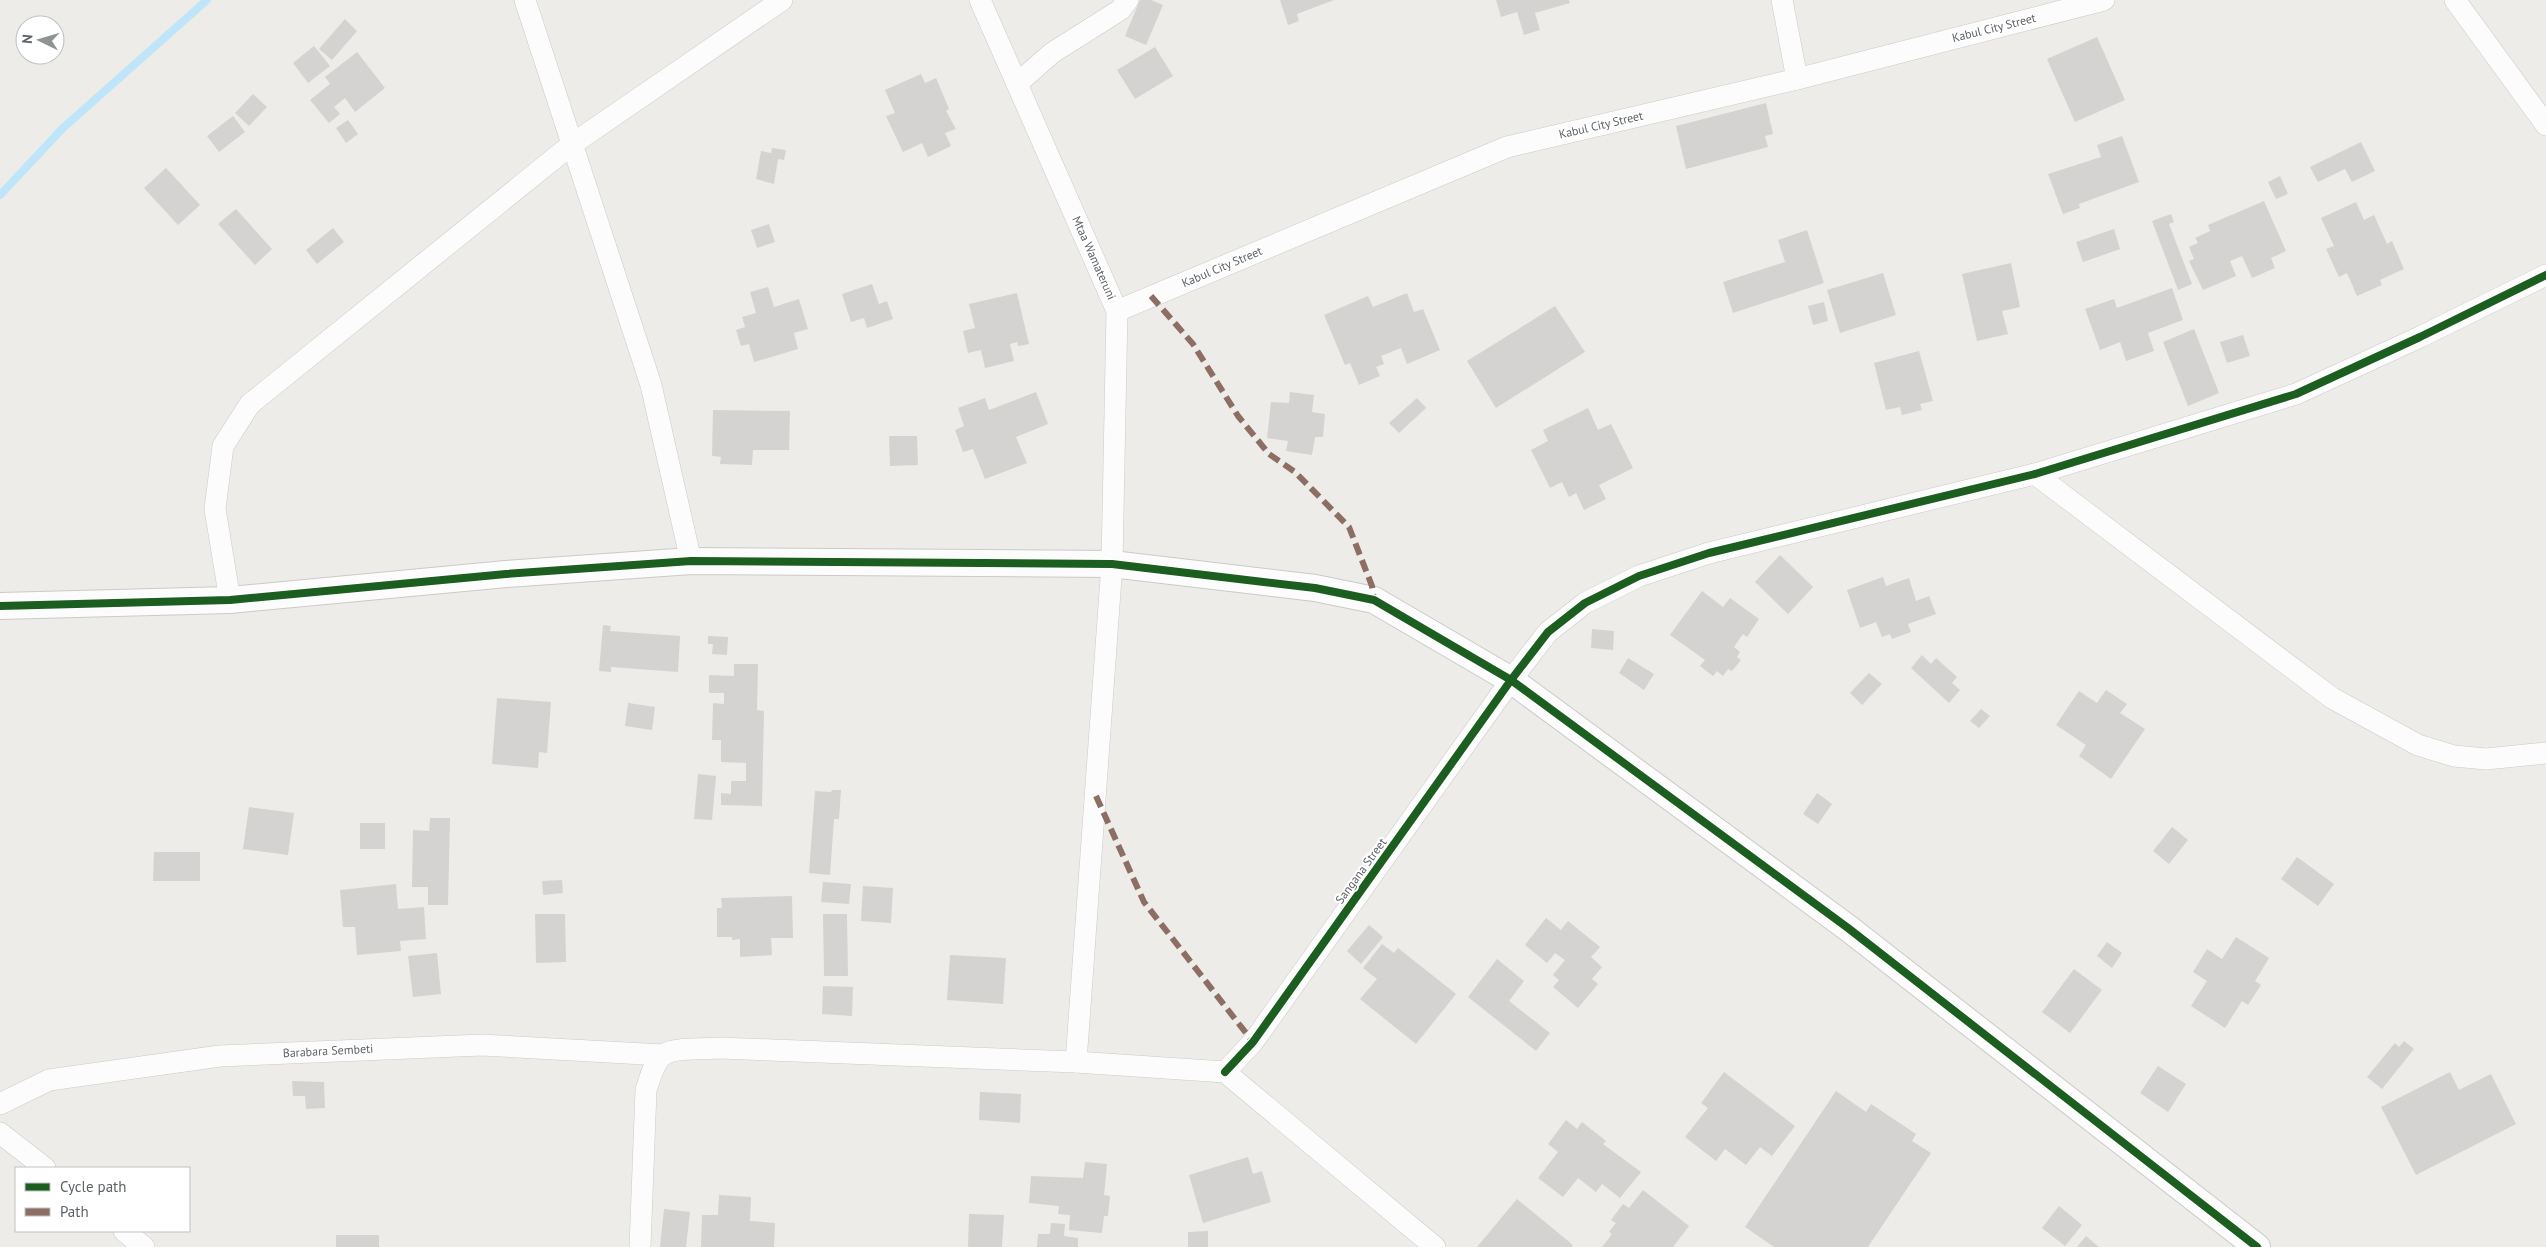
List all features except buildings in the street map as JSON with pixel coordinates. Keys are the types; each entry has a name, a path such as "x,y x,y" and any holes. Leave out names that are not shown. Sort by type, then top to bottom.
{"street":[{"path":"525,0 651,385 690,561"},
{"path":"230,600 215,509 223,446 250,404 571,145 782,0"},
{"name":"Mtaa Wamateruni","path":"980,0 1117,311 1112,564 1076,1062"},
{"path":"1018,83 1052,53 1120,10 1128,0"},
{"path":"1782,0 1797,79"},
{"name":"Kabul City Street","path":"1117,311 1507,147 1797,79 2104,0"},
{"path":"2455,0 2546,125"},
{"name":"Sangana Street","path":"1225,1072 1253,1042 1511,680 1548,632 1585,603 1639,576 1709,553 2035,474 2296,394 2420,338 2546,275"},
{"path":"2035,474 2332,698 2418,745 2454,756 2486,759 2546,753"},
{"path":"0,606 230,600 506,574 690,561 1112,564 1315,588 1374,600 1511,680 1848,928 2257,1247"},
{"name":"Barabara Sembeti","path":"0,1104 49,1080 220,1056 482,1045 663,1055 675,1051 720,1048 1076,1062 1225,1072"},
{"path":"640,1247 646,1090 652,1072 663,1055"},
{"path":"1225,1072 1435,1247"},
{"path":"0,1133 44,1167"},
{"path":"125,1232 144,1247"}],"waterway":[{"path":"0,195 63,128 207,0"}],"marked path":[{"path":"1151,296 1193,344 1238,416 1269,454 1295,472 1349,527 1372,586 1374,600"},
{"path":"1096,796 1144,902 1253,1042"}],"cycle path":[{"path":"1225,1072 1253,1042 1511,680 1548,632 1585,603 1639,576 1709,553 2035,474 2296,394 2420,337 2546,275"},
{"path":"0,606 230,600 506,574 691,561 1112,564 1315,588 1374,600 1511,680 1848,928 2257,1247"}]}
